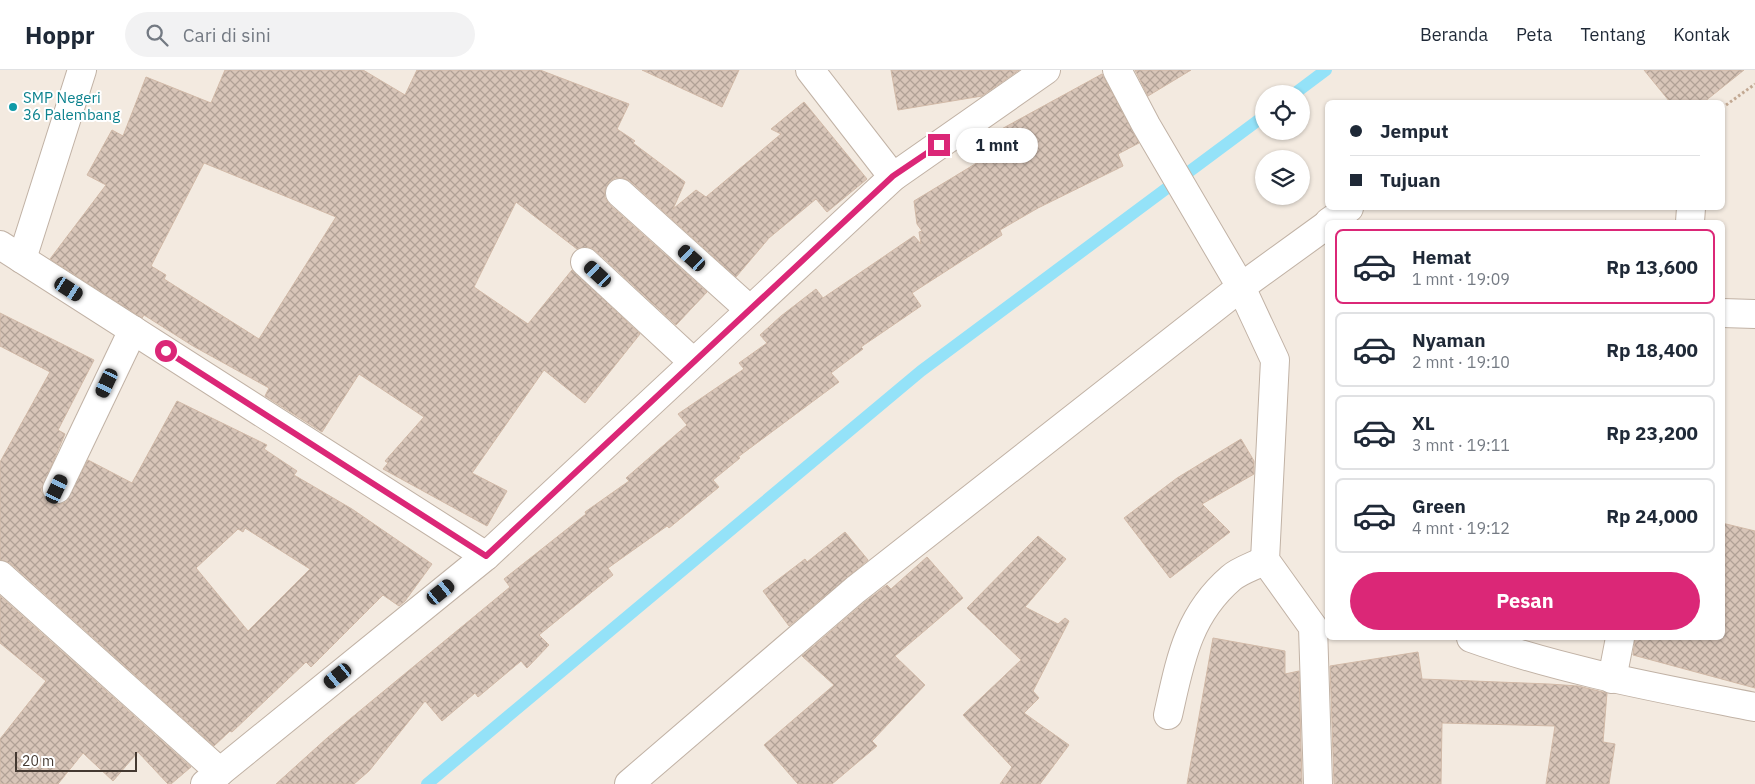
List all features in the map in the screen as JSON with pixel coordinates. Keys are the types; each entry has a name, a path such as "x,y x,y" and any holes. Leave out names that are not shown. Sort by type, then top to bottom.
{"street":[{"path":"82,70 11,252 486,556"},
{"path":"810,70 893,176"},
{"path":"0,575 212,778 486,556 893,176 1046,70"},
{"path":"1117,70 1146,125 1236,277 1274,360 1265,560 1320,627 1318,784"},
{"path":"620,193 750,310"},
{"path":"1332,220 1346,210"},
{"path":"629,784 855,590 1236,277 1325,225"},
{"path":"585,262 693,362"},
{"path":"1725,313 1755,314"},
{"path":"57,489 132,330"},
{"path":"1168,716 1182,655 1196,618 1232,578 1265,560"},
{"path":"1477,640 1522,656 1612,679 1755,707"},
{"path":"1612,679 1620,640"}],"path":[{"path":"1725,106 1755,84"}],"building":[{"path":"225,70 363,70 405,95 417,70 540,70 629,104 617,129 635,141 633,143 685,182 673,209 696,190 706,197 781,134 771,129 804,102 867,179 827,212 816,199 769,238 736,277 630,181 623,178 615,178 609,182 605,190 605,198 610,205 707,292 676,325 596,251 588,247 577,249 516,202 474,287 528,324 572,270 640,334 585,403 544,370 472,473 507,491 487,526 383,469 388,463 385,461 424,417 359,374 322,432 265,396 269,388 193,346 144,315 142,318 50,259 106,185 87,175 112,130 123,136 146,77 211,103","holes":["204,163 336,217 259,339 164,279 166,275 151,266"]},
{"path":"642,70 739,70 722,107"},
{"path":"891,70 1019,70 982,96 898,110"},
{"path":"1135,70 1191,70 1148,96"},
{"path":"1644,70 1744,70 1706,100 1668,100"},
{"path":"1102,74 1139,143 1118,154 1123,166 1038,208 1000,230 1002,235 912,293 921,306 861,347 863,349 831,373 839,382 738,457 740,458 713,480 719,487 669,528 667,526 608,568 613,575 539,635 549,645 527,668 521,661 478,697 475,693 442,721 425,701 369,771 354,784 276,784 327,738 510,587 504,579 586,514 585,512 629,481 626,478 687,425 678,414 744,369 739,363 767,343 760,335 781,316 816,289 823,298 914,236 921,244 919,232 922,231 917,224 914,201 985,158 976,143"},
{"path":"0,313 94,360 58,430 65,434 41,490 44,497 50,503 58,505 66,502 88,460 132,483 177,401 267,445 264,449 297,471 294,475 352,509 432,564 405,601 399,606 383,595 311,667 306,662 232,732 230,731 214,746 10,563 0,560 0,462 50,372 0,346","holes":["245,528 310,569 248,631 196,568 238,529 243,532"]},
{"path":"1241,439 1254,461 1254,474 1202,504 1230,532 1170,578 1124,518 1177,478"},
{"path":"1725,524 1755,531 1755,688 1633,655 1635,640 1725,640"},
{"path":"845,532 868,560 789,626 763,591 805,559 807,562"},
{"path":"1038,536 1066,559 1025,607 1058,624 1065,618 1069,621 1033,691 1039,698 1024,713 1069,745 1040,784 1000,784 1012,767 963,715 1021,660 967,608"},
{"path":"927,557 963,598 895,656 925,685 872,741 877,746 832,784 798,784 764,745 834,685 802,656 865,602 887,585 891,589"},
{"path":"0,596 191,767 171,784 168,784 138,752 113,781 83,753 58,784 0,784 0,739 46,681 0,643"},
{"path":"1213,638 1285,651 1285,674 1299,671 1302,784 1187,784"},
{"path":"1418,652 1422,679 1578,686 1607,693 1603,742 1615,744 1609,784 1546,784 1555,726 1442,723 1441,784 1334,784 1330,666"}],"waterway":[{"path":"1306,85 1326,70"},
{"path":"427,784 921,371 1255,123"}],"place":[{"name":"SMP Negeri 36 Palembang","path":"13,107"}],"route":[{"path":"166,351 486,556 893,176 939,145"}]}
